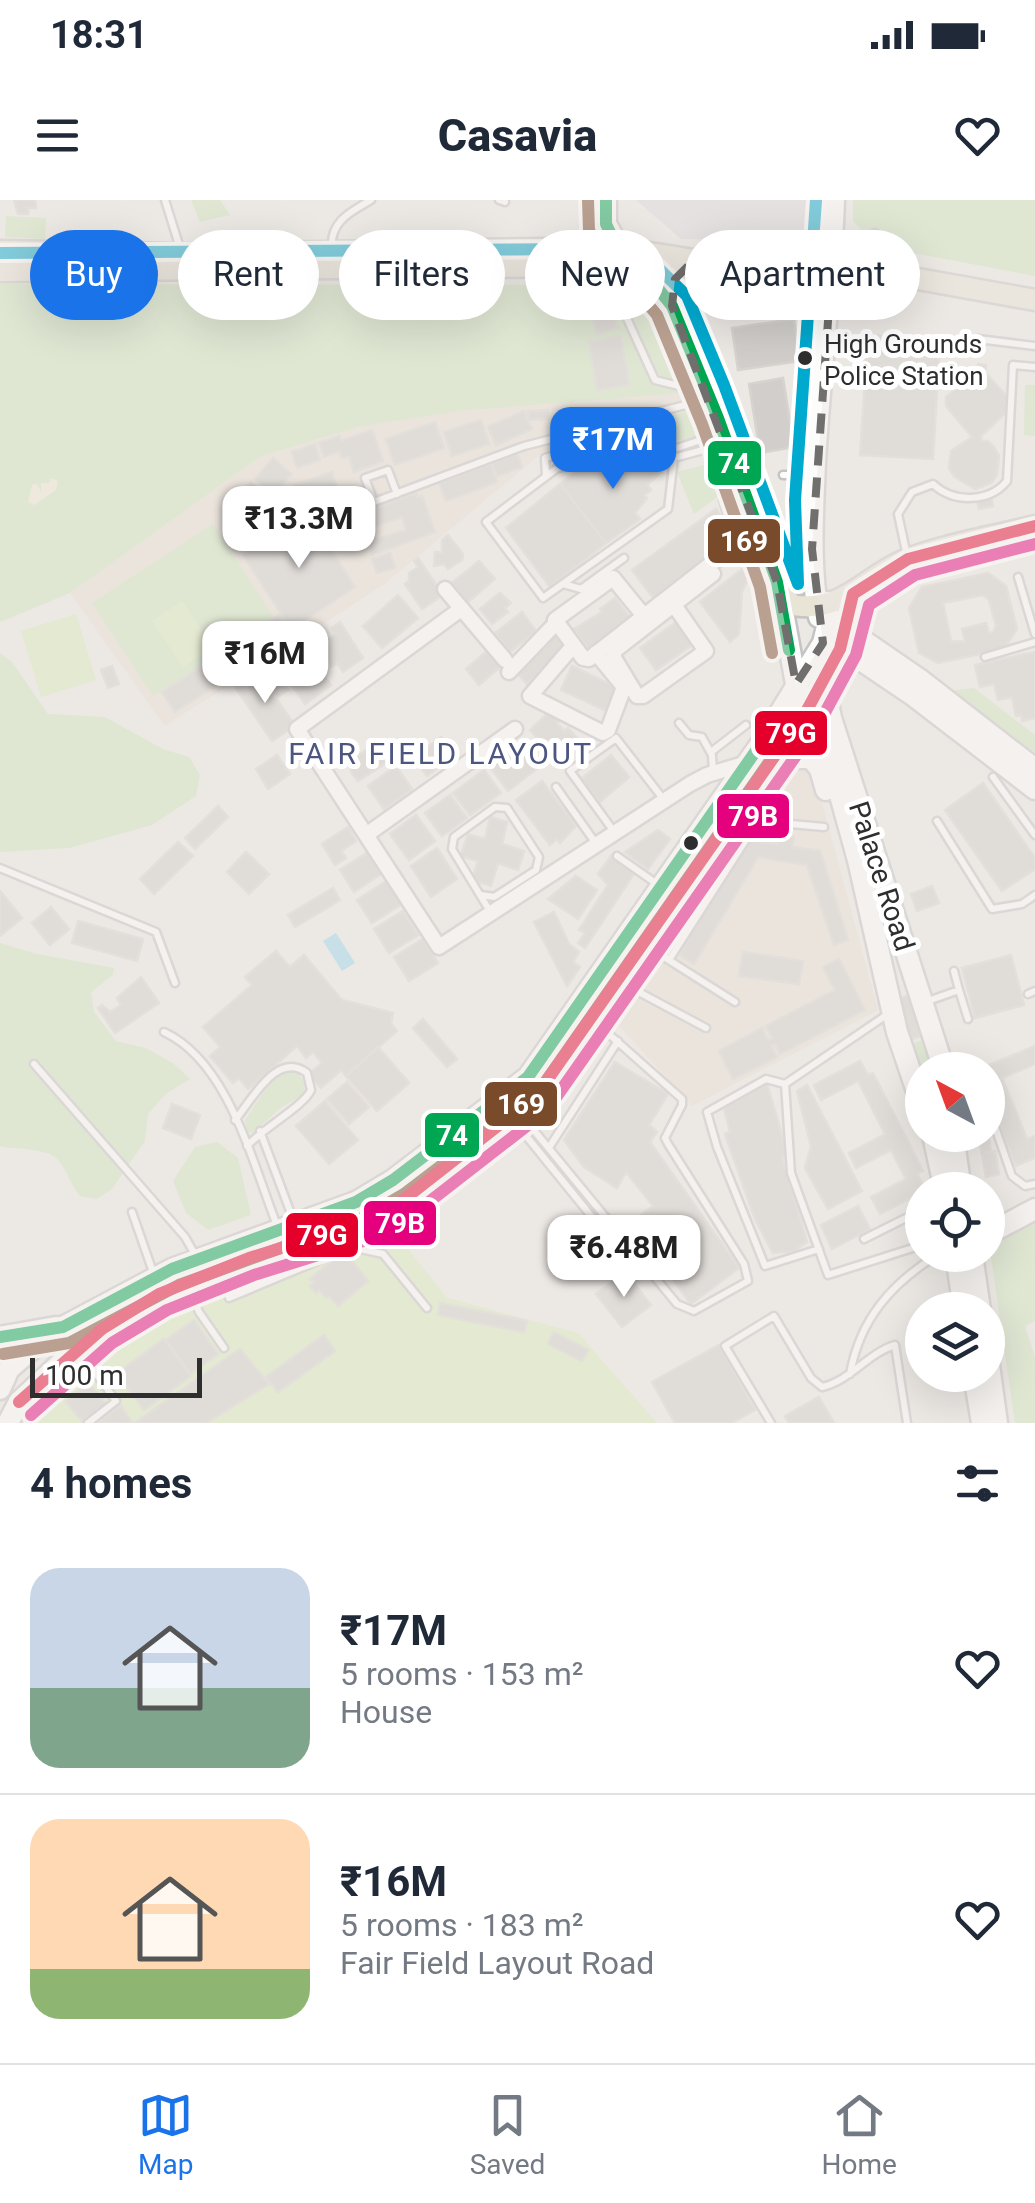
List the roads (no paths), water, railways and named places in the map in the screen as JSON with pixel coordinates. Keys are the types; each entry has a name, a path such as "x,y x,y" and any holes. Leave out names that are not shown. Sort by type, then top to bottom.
{"main road":[{"path":"606,200 609,230"},
{"path":"833,230 834,200"},
{"path":"0,251 178,254"},
{"path":"319,251 525,251"},
{"path":"0,272 525,267"},
{"path":"672,306 674,279 685,267"},
{"path":"920,280 1035,300"},
{"name":"Palace Road","path":"665,297 708,392 778,589 796,684 830,759 905,1053"},
{"path":"0,1389 5,1369 63,1327 154,1276 356,1202 393,1180 528,1078 662,888 806,710 823,682 830,626 812,549 826,320"},
{"path":"8,1423 19,1402 74,1350 128,1310 186,1282 353,1233 398,1204 514,1113 543,1086 644,944 757,766 796,684 853,594 908,558 1035,526"},
{"path":"778,589 792,605 919,679 1035,769"},
{"path":"830,626 853,594"},
{"path":"830,626 1035,789"},
{"name":"Palace Road","path":"823,682 831,718 939,1052"},
{"name":"Palace Road","path":"757,766 786,758 811,758 820,768 849,862 860,874"},
{"path":"880,960 907,953"},
{"path":"0,1337 63,1327"},
{"path":"5,1369 74,1350"},
{"path":"5,1369 19,1402"},
{"path":"977,1392 982,1423"},
{"path":"993,1392 997,1423"}],"street":[{"path":"674,605 706,651 643,696 637,696 613,655 759,533"},
{"path":"555,624 586,660 759,533"},
{"path":"445,590 507,666 555,624 556,618 613,578 644,616"},
{"path":"461,609 297,729 438,947 713,773 757,766"},
{"path":"574,646 530,696 603,733 608,730 624,687 596,653"},
{"path":"366,835 515,729"}],"lane":[{"path":"165,200 178,241"},
{"path":"332,251 331,238 337,222 371,200"},
{"path":"629,320 654,380 708,392"},
{"path":"978,338 1035,346"},
{"path":"908,558 898,514 912,492 934,484 955,498 982,496 1001,488 1007,480 1012,364 1035,367"},
{"path":"397,494 388,470 365,478 374,502 397,494 524,446 708,392"},
{"path":"546,477 545,458 623,436"},
{"path":"672,454 668,509 543,598 486,522 556,469 632,443 672,454 725,438"},
{"path":"783,476 815,474"},
{"path":"727,512 723,500 742,490"},
{"path":"562,584 581,589 624,558"},
{"path":"1018,577 1035,634"},
{"path":"984,658 1035,642"},
{"path":"679,723 689,735 702,737 711,752 713,773"},
{"path":"711,752 746,726"},
{"path":"616,835 570,770 616,738 665,801"},
{"path":"993,777 1035,835"},
{"path":"556,787 598,846"},
{"path":"481,896 494,897 536,870 540,857 507,808 495,807 454,837 452,849 492,914"},
{"path":"670,960 758,820 824,827"},
{"path":"937,821 992,909 1022,904 1035,895"},
{"path":"618,856 662,888"},
{"path":"0,868 156,932 176,983"},
{"path":"644,944 735,1002"},
{"path":"954,972 968,1020"},
{"path":"619,982 706,1028"},
{"path":"924,1003 959,990"},
{"path":"819,1249 765,1266 707,1112 766,1079 785,1084 892,1012"},
{"path":"514,1113 550,1146 677,1304 694,1311 748,1281 744,1264 668,1144 666,1138 682,1099 592,1020"},
{"path":"164,1032 180,1039 204,1062 248,1146 268,1202 287,1227"},
{"path":"550,1146 618,1041"},
{"path":"34,1064 184,1238 197,1260"},
{"path":"236,1120 280,1068 292,1066 303,1070 311,1084 306,1100 260,1131 248,1146"},
{"path":"785,1084 791,1173 828,1275 905,1250"},
{"path":"514,1113 600,1227 601,1244 592,1269"},
{"path":"260,1131 285,1196 287,1227"},
{"path":"1004,1152 1012,1176 1024,1186 1035,1184"},
{"path":"268,1202 285,1196"},
{"path":"132,1212 154,1276"},
{"path":"864,1239 905,1218"},
{"path":"353,1233 367,1250 383,1254 426,1308"},
{"path":"353,1233 367,1250"},
{"path":"229,1298 353,1233"},
{"path":"850,1374 862,1331 877,1306 912,1272"},
{"path":"186,1282 199,1312 224,1348"},
{"path":"771,1423 726,1346 774,1316 811,1378 822,1387 850,1374 883,1349 895,1346 907,1423"},
{"path":"74,1350 116,1401 88,1423"}],"water":[{"path":"336,933 355,963 342,971 323,941"}],"place":[{"name":"High Grounds Police Station","path":"805,358"}],"district":[{"name":"FAIR FIELD LAYOUT","path":"441,754"}]}
